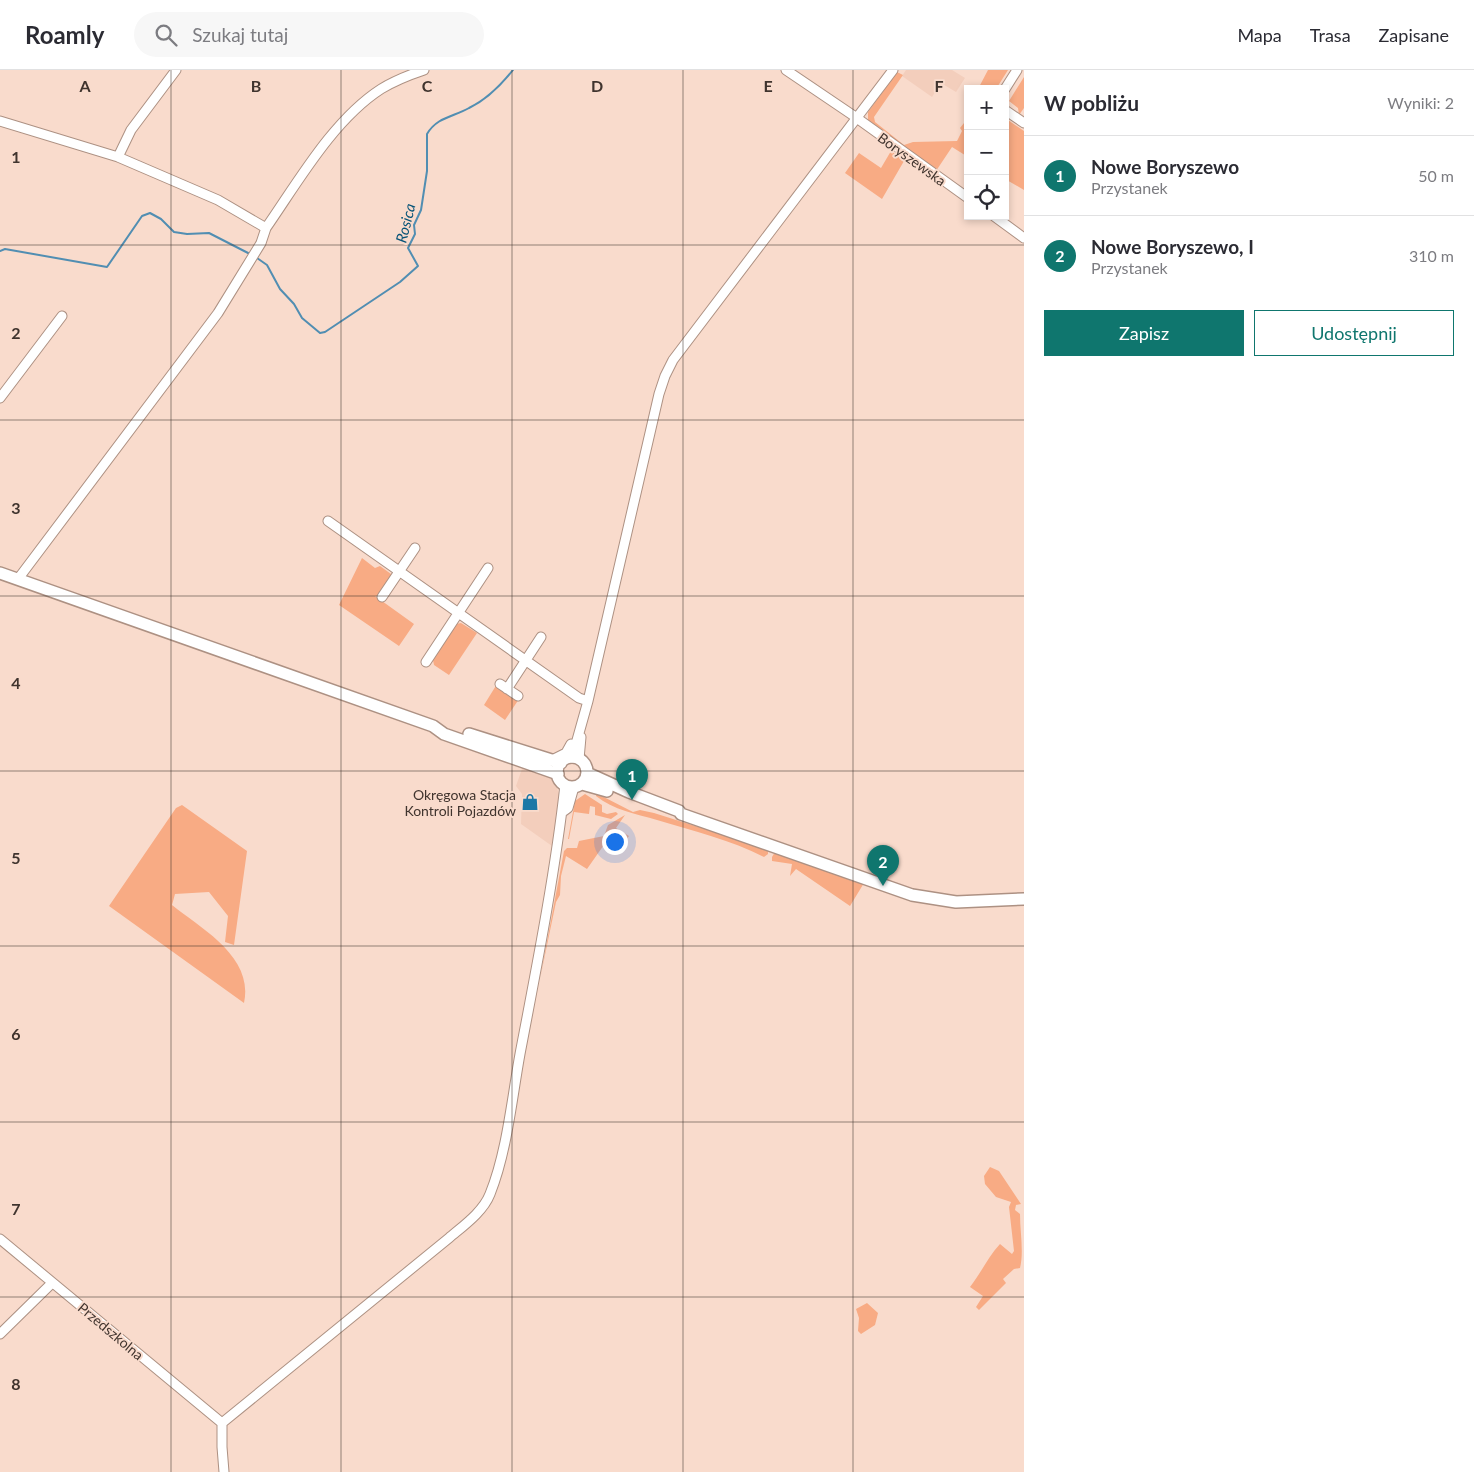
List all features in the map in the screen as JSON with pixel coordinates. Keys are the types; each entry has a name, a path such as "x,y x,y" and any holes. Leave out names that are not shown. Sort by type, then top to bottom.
{"main road":[{"path":"0,573 433,726 444,734 556,766 575,758 584,764 587,773 621,789 679,811 681,814 918,896 960,902 1024,899"},
{"path":"556,766 560,781 676,816 681,814"},
{"path":"574,785 587,773"}],"street":[{"path":"118,157 131,130 176,70"},
{"path":"18,579 218,313 261,243 266,228 313,160 348,118 381,89 424,70"},
{"name":"Boryszewska","path":"786,70 857,118 964,195"},
{"path":"575,758 579,731 588,701 665,374 679,352 893,70"},
{"path":"1008,85 1017,70"},
{"path":"1009,113 1024,123"},
{"path":"0,121 118,157 218,200 266,228"},
{"path":"999,220 1024,238"},
{"path":"0,398 62,316"},
{"path":"328,521 579,698 588,701"},
{"path":"382,597 415,548"},
{"path":"426,662 488,568"},
{"path":"518,696 504,686 526,661 541,637"},
{"path":"556,766 579,731"},
{"path":"224,1472 222,1423 449,1238 474,1216 489,1196 505,1135 564,811 562,807 574,785"},
{"name":"Przedszkolna","path":"0,1239 222,1423"},
{"path":"0,1334 52,1283"}],"shaded area":[{"path":"906,70 952,70 965,78 956,92 941,83 932,97 902,76"},
{"path":"988,70 1008,70 999,85 980,85"},
{"path":"897,72 903,75 874,117 875,122 904,145 913,142 957,141 962,131 960,128 964,123 964,154 952,147 936,171 868,121 868,112"},
{"path":"1024,77 1024,108 1019,115 1018,108 1009,101"},
{"path":"1009,121 1024,131 1024,190 1009,181"},
{"path":"891,151 904,161 882,199 845,173 859,153 881,168"},
{"path":"362,558 375,568 380,566 391,574 391,578 379,596 375,596 414,624 399,646 339,605"},
{"path":"461,623 477,633 449,675 434,665 433,660 456,624"},
{"path":"497,684 519,699 505,720 484,705"},
{"path":"523,766 544,774 551,779 557,788 560,797 552,846 521,824 522,794 516,786"},
{"path":"596,793 633,812 640,810 654,813 768,849 768,854 764,857 698,832 625,811 603,801 596,796"},
{"path":"585,794 602,805 602,812 607,814 616,812 618,814 611,819 595,815 595,807 590,806 589,814 574,812 568,839 575,801"},
{"path":"182,805 247,851 234,945 225,942 228,916 209,892 175,894 172,905 211,934 234,958 241,972 245,987 244,1003 109,906 176,808"},
{"path":"625,815 616,828 629,836 626,840 613,832 587,869 566,856 561,876 560,895 556,902 540,979 564,851 567,848 577,848 579,841 604,836 608,825"},
{"path":"775,852 864,883 850,906 796,869 790,876 792,864 772,861"},
{"path":"990,1167 999,1171 1021,1204 1016,1205 1015,1210 1020,1214 1022,1255 1020,1268 1014,1269 1003,1279 1006,1283 979,1310 976,1307 983,1296 970,1287 1000,1244 1012,1254 1014,1251 1009,1207 1011,1202 996,1197 985,1184 984,1176"},
{"path":"867,1303 878,1313 875,1325 861,1334 858,1331 859,1318 856,1309"}],"waterway":[{"name":"Rosica","path":"257,258 267,265 280,289 294,304 302,318 320,333 325,332 400,282 418,266 408,248 415,234 414,225 421,210 427,171 427,134 440,121 481,101 498,87 513,70"},
{"name":"Rosica","path":"0,251 5,249 107,267 142,216 150,213 161,219 174,232 187,234 209,233 250,254"}],"place":[{"name":"Nowe Boryszewo","path":"632,800"},
{"name":"Okręgowa Stacja Kontroli Pojazdów","path":"530,802"},
{"name":"Nowe Boryszewo, I","path":"883,886"}]}
